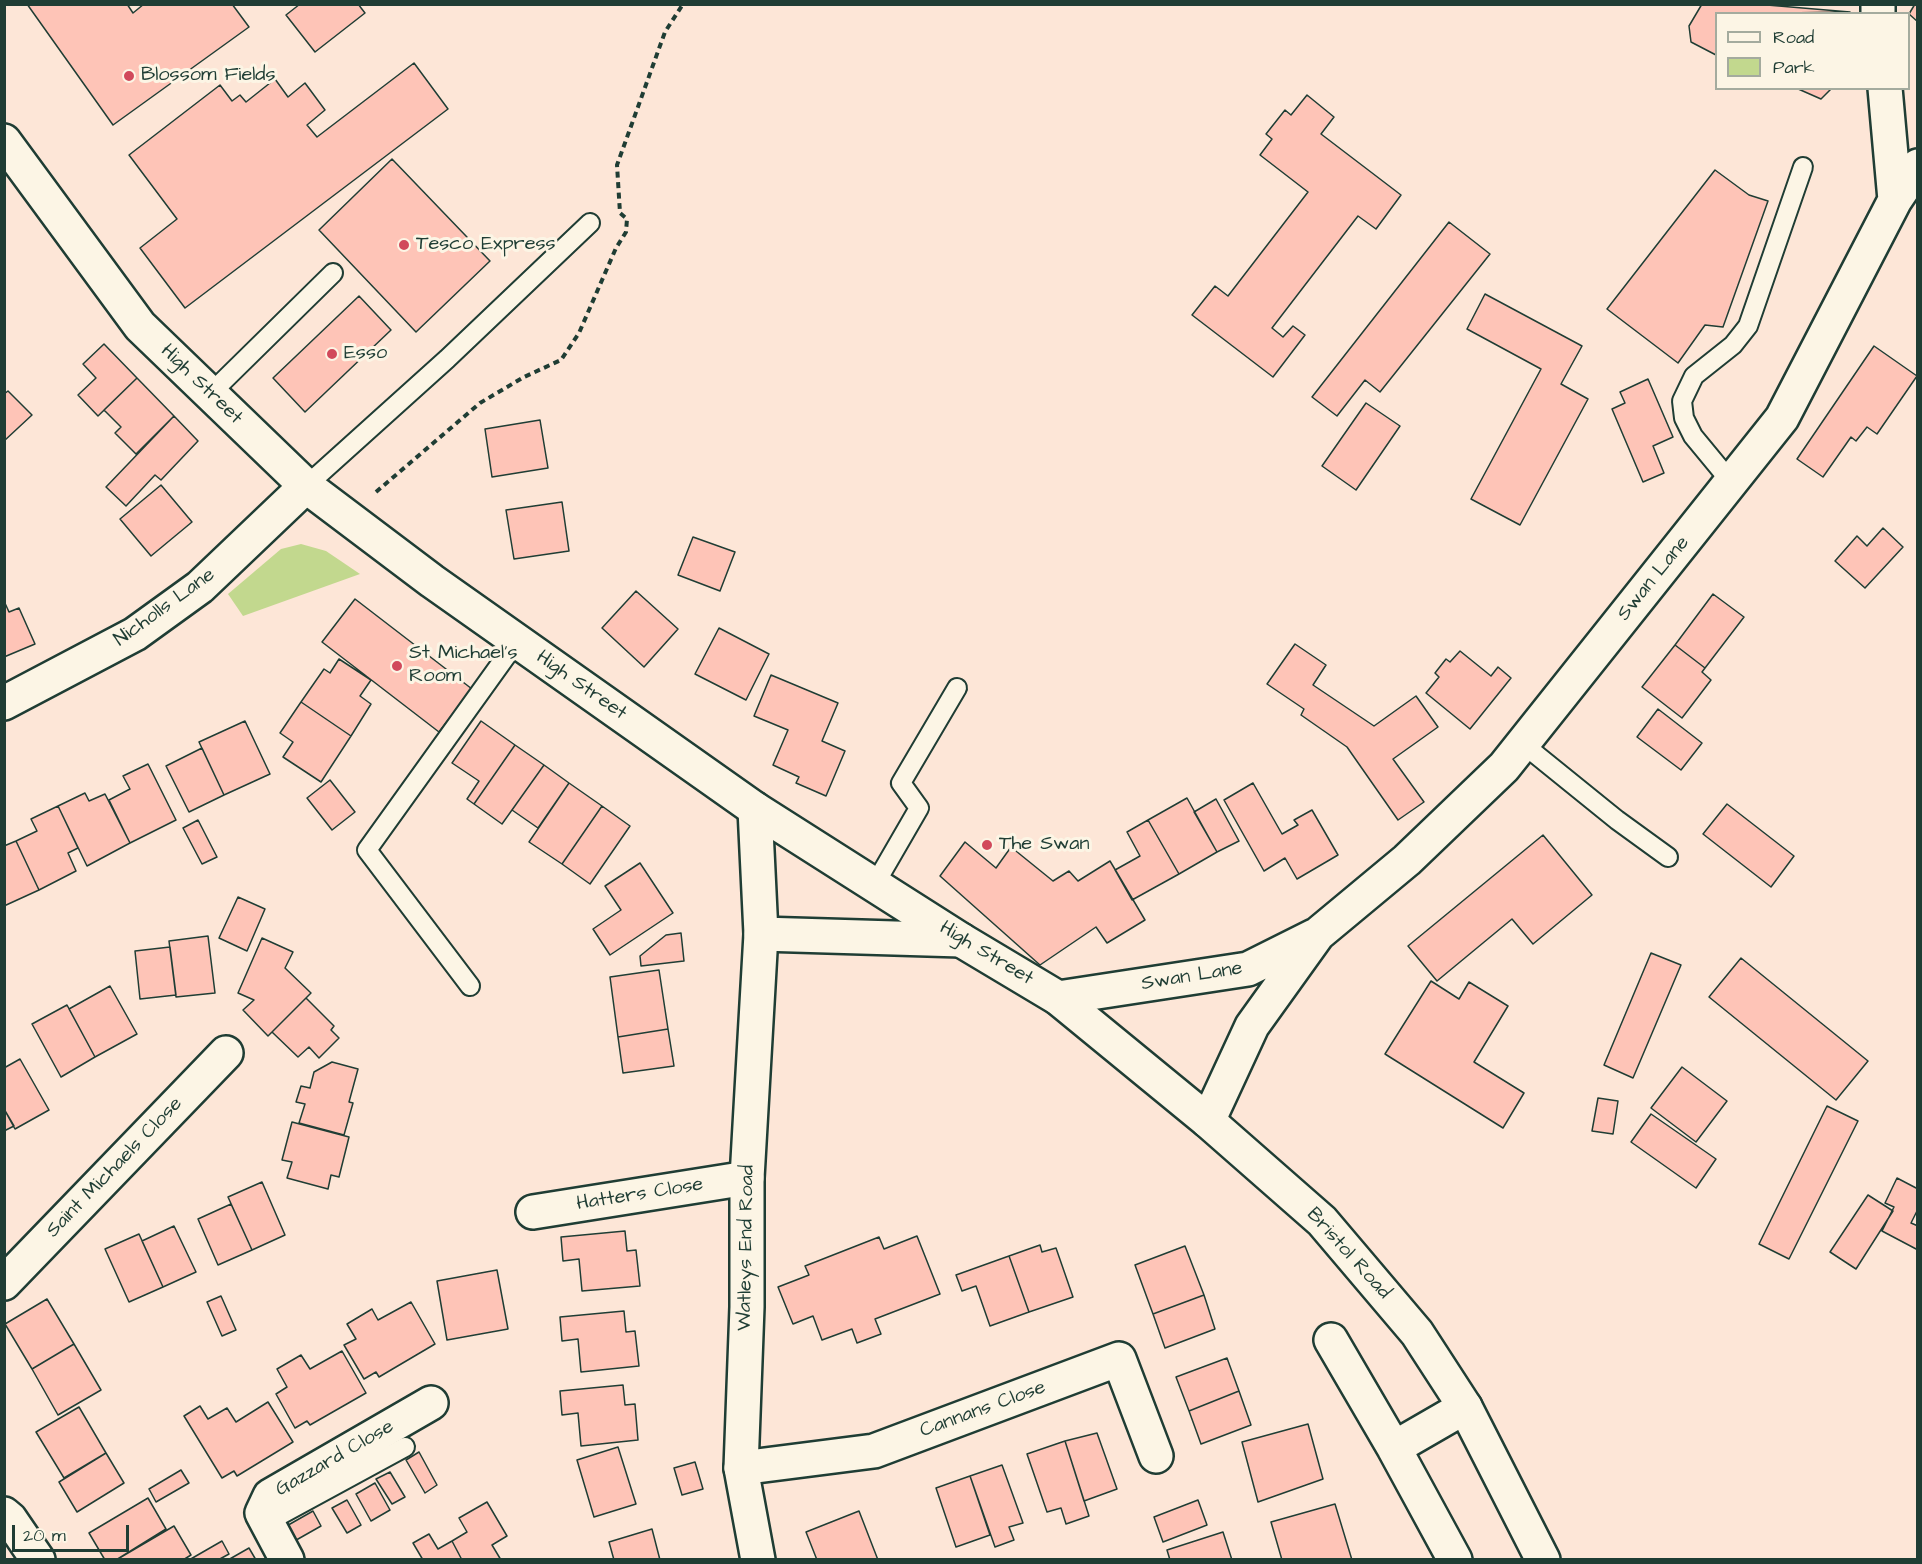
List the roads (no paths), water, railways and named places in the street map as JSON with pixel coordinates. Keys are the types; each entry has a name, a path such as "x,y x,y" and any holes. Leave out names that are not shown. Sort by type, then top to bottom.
{"street":[{"path":"1885,90 1895,200"},
{"name":"High Street","path":"4,141 140,326 306,486 432,581 755,809 961,940 1058,998 1208,1121"},
{"name":"Swan Lane","path":"1058,998 1248,969 1318,934 1407,860 1504,767 1782,418 1895,200 1917,166"},
{"name":"Nicholls Lane","path":"4,703 135,634 200,587 306,486"},
{"name":"Watleys End Road","path":"755,809 761,934 747,1178 747,1307 741,1468 758,1560"},
{"path":"761,934 961,940"},
{"name":"Swan Lane","path":"1208,1121 1252,1026 1318,934"},
{"name":"Saint Michaels Close","path":"4,1282 226,1053"},
{"name":"Bristol Road","path":"1208,1121 1322,1221 1417,1333 1465,1407 1543,1560"},
{"name":"Hatters Close","path":"533,1212 747,1178"},
{"path":"1331,1340 1394,1448 1455,1560"},
{"name":"Cannans Close","path":"741,1468 874,1451 1119,1359 1156,1456"},
{"name":"Gazzard Close","path":"287,1560 262,1513 270,1496 431,1403"},
{"path":"1394,1448 1465,1407"},
{"path":"4,1514 10,1519 38,1560"}],"lane":[{"path":"1731,482 1693,436 1684,418 1682,401 1694,376 1733,345 1748,326 1803,166"},
{"path":"306,486 447,359 590,223"},
{"path":"210,393 333,273"},
{"path":"470,986 367,850 517,641"},
{"path":"875,884 919,808 900,783 957,687"},
{"path":"1522,744 1617,820 1668,857"},
{"path":"267,1522 405,1447"}],"place":[{"name":"Blossom Fields","path":"129,76"},
{"name":"Tesco Express","path":"404,245"},
{"name":"Esso","path":"332,354"},
{"name":"St Michael's Room","path":"397,666"},
{"name":"The Swan","path":"987,845"}]}
